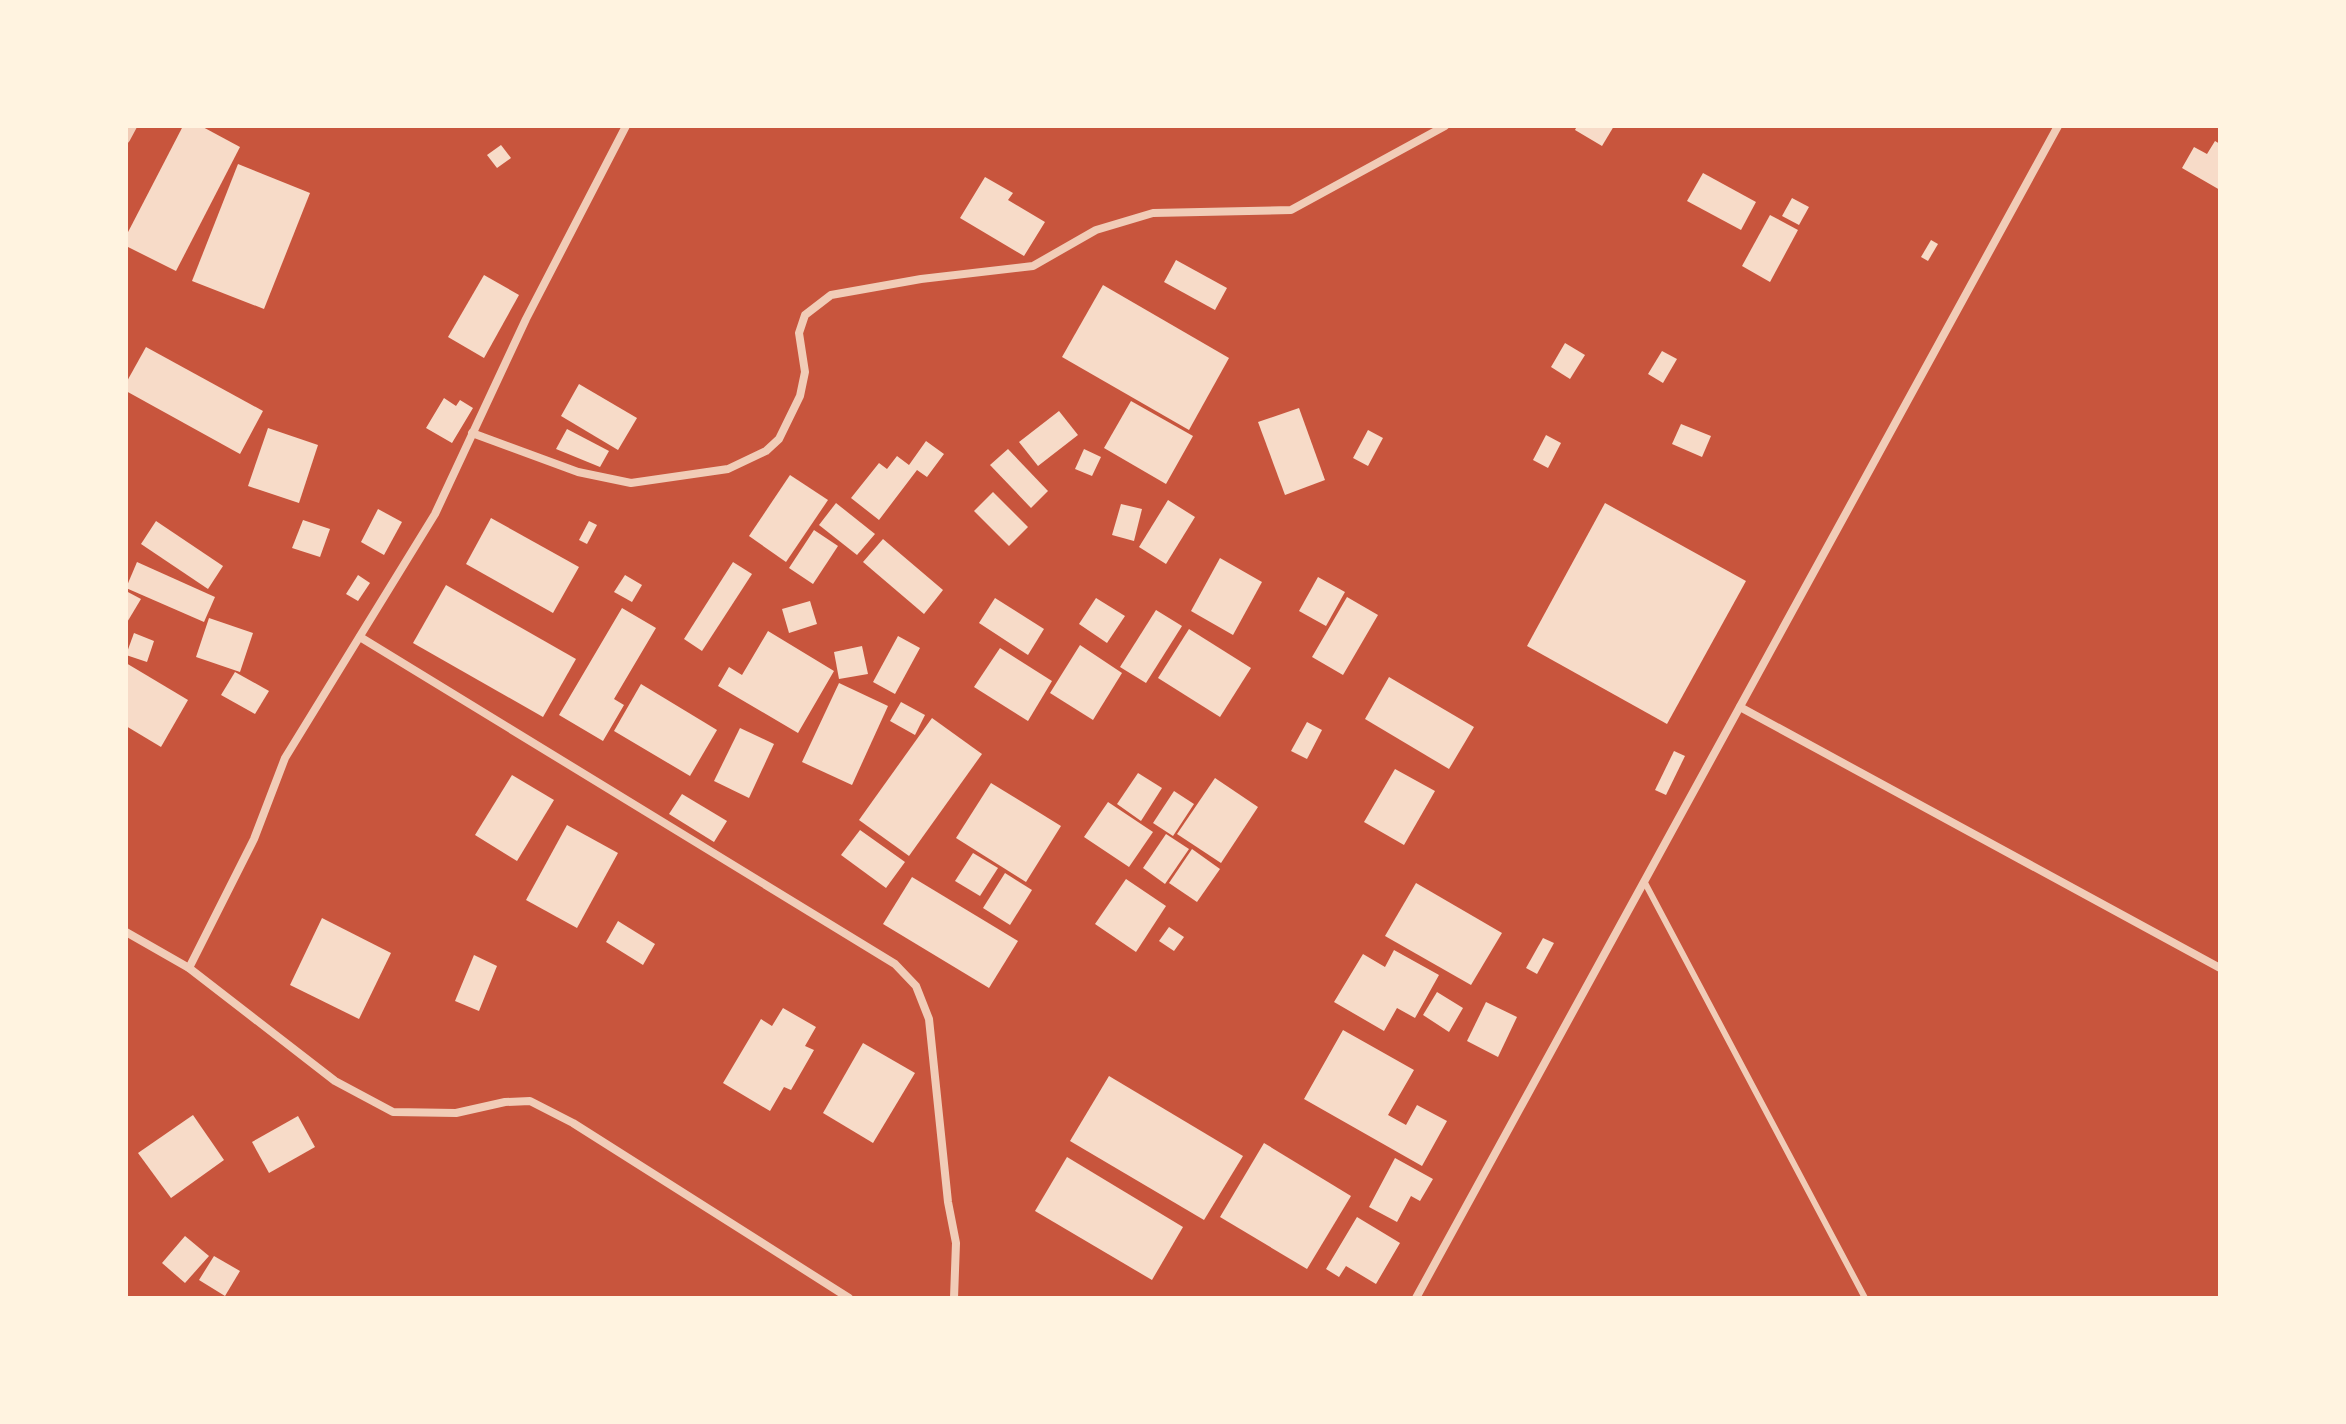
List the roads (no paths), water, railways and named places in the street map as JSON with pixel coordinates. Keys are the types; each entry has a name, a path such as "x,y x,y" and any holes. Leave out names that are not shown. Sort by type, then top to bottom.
{"street":[{"path":"126,139 133,126"},
{"path":"189,968 254,839 285,758 435,514 526,319 626,126"},
{"path":"472,433 578,472 631,483 728,469 766,451 779,439 800,396 805,372 799,333 805,315 831,295 921,279 1033,266 1096,230 1153,213 1291,210 1445,126"},
{"path":"1416,1298 2058,126"},
{"path":"360,637 895,964 916,986 929,1019 948,1202 956,1243 954,1298"},
{"path":"1740,707 2220,968"},
{"path":"126,932 189,968 335,1081 393,1112 456,1113 505,1102 530,1101 573,1123 849,1298"}],"lane":[{"path":"1644,881 1865,1298"}]}
